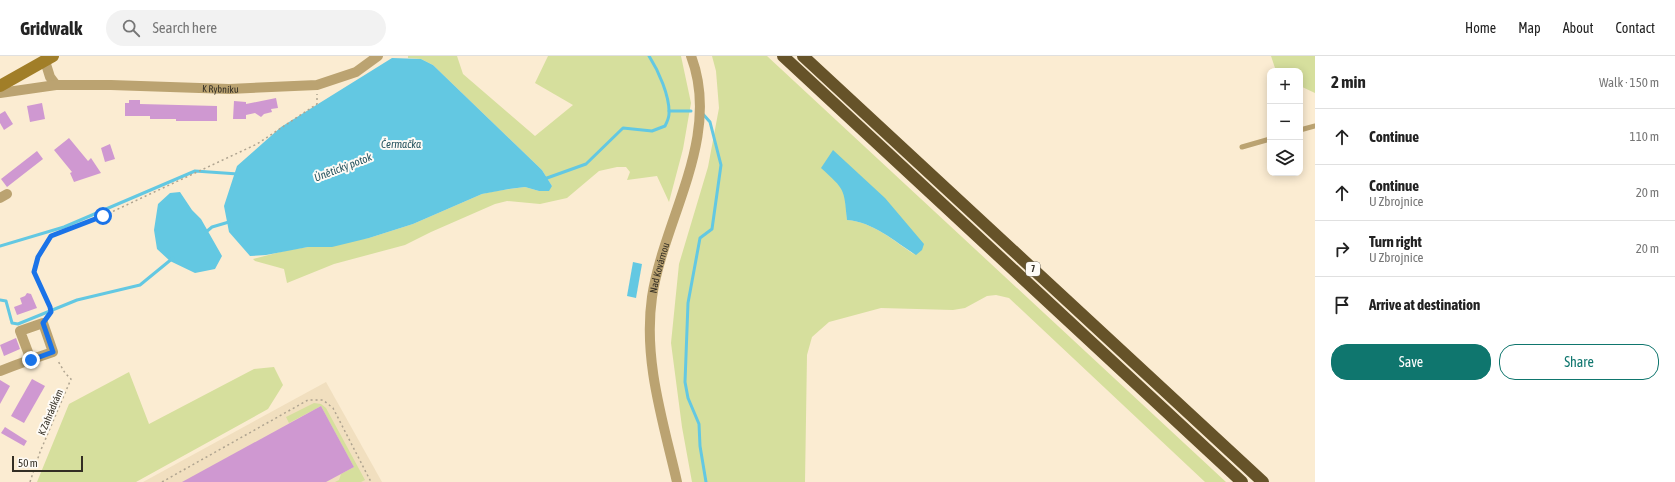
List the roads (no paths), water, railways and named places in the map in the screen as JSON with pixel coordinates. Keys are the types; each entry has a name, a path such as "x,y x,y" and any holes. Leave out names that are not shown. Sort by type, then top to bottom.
{"highway":[{"name":"7","path":"782,56 1242,482"},
{"name":"7","path":"803,56 1263,482"}],"street":[{"name":"K Rybníku","path":"0,93 56,85 111,85 229,89 317,85 356,72 378,56"},
{"name":"Nad Kovárnou","path":"677,482 652,369 650,320 652,297 657,276 691,162 700,123 699,87 691,56"},
{"path":"0,86 49,58 50,77 56,85"},
{"path":"0,371 31,360 53,352 43,323 20,331 31,360"}],"lane":[{"path":"1303,129 1315,126"},
{"path":"1242,147 1267,140"}],"water":[{"name":"Čermačka","path":"392,58 421,59 433,65 542,170 552,186 549,191 539,191 525,187 482,194 413,224 369,238 332,247 308,247 266,255 250,256 229,232 224,206 237,166 281,127"},
{"path":"833,150 885,198 924,244 922,250 916,255 874,228 866,224 847,220 842,190 821,168"},
{"path":"180,192 192,210 201,219 222,256 215,269 195,273 170,261 157,249 154,230 158,204 170,193"},
{"path":"633,262 642,264 636,298 627,296"}],"waterway":[{"name":"Únětický potok","path":"544,178 586,164 623,128 652,131 665,126 669,116 668,99 660,76 649,56"},
{"path":"669,111 691,111"},
{"path":"702,113 710,122 721,165 712,229 700,238 688,303 685,382 688,398 699,424 700,446 706,482"},
{"path":"0,246 64,227 195,171 238,174"},
{"name":"Únětický potok","path":"206,232 212,227 229,222"},
{"name":"Únětický potok","path":"0,300 6,301 12,323 18,324 77,300 140,285 173,258"}]}
